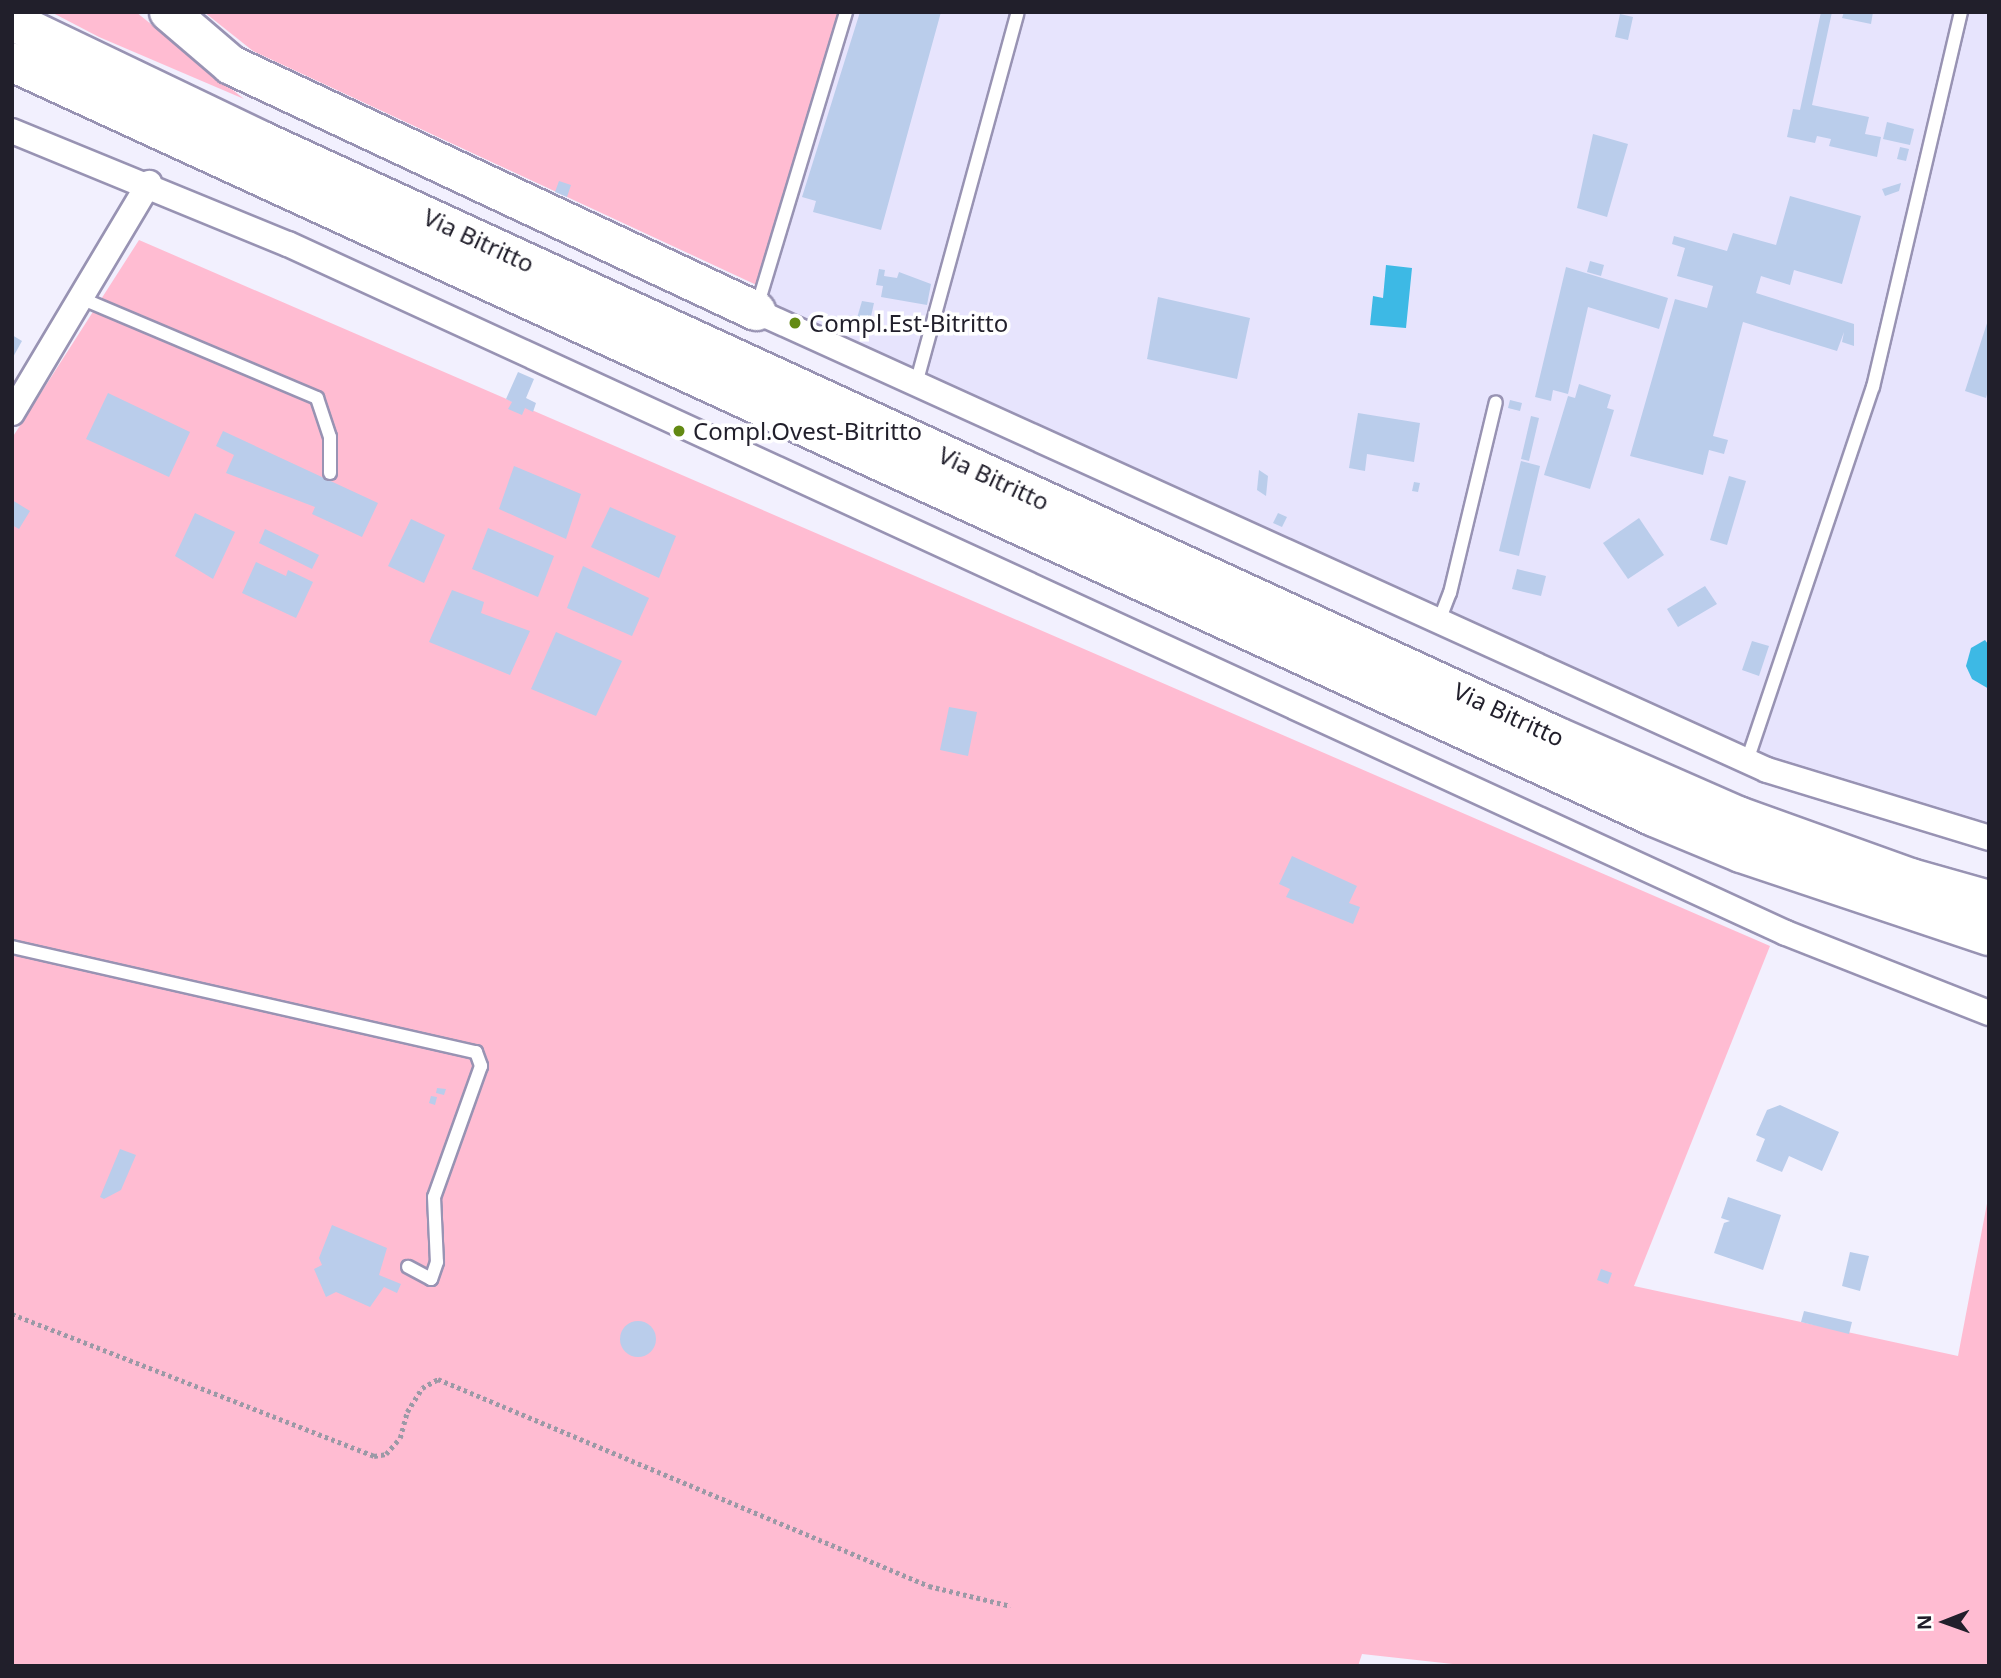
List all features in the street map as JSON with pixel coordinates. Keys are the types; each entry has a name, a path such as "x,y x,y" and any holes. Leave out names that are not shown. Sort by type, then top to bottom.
{"highway":[{"path":"40,12 186,104"},
{"path":"169,12 231,65 756,311"},
{"name":"Via Bitritto","path":"12,21 186,104 1662,783 1787,834 1989,900"},
{"name":"Via Bitritto","path":"12,62 1654,817 1837,887 1989,936"},
{"path":"1837,887 1957,945 1989,955"}],"street":[{"path":"12,131 149,183 1786,933 1989,1013"},
{"path":"12,413 83,299 149,183"},
{"path":"756,311 1747,761 1933,824 1989,838"}],"lane":[{"path":"756,311 846,12"},
{"path":"1747,761 1873,387 1961,12"},
{"path":"916,384 1017,14"},
{"path":"83,299 317,398 330,437 330,473"},
{"path":"1439,621 1450,593 1496,402"},
{"path":"12,947 476,1052 481,1066 434,1197 437,1262 430,1279 408,1267"}],"path":[{"path":"12,1314 374,1456 386,1454 400,1438 407,1412 422,1388 438,1379 929,1586 1011,1606"}],"shaded area":[{"path":"51,12 136,12 244,99 99,37"},
{"path":"204,12 846,12 763,288 253,51"},
{"path":"846,12 1989,12 1989,830 1747,761 756,311"},
{"path":"139,240 1770,946 1634,1286 1958,1356 1989,1193 1989,1666 1471,1666 1362,1654 1358,1666 12,1666 12,438"}],"water":[{"path":"1386,265 1412,268 1406,328 1370,325 1373,296 1383,298"},
{"path":"1985,640 1988,644 1989,689 1972,679 1966,666 1971,648"}],"building":[{"path":"860,12 941,12 881,230 813,212 816,201 802,197"},
{"path":"1821,12 1832,12 1812,105 1869,117 1865,134 1881,137 1877,157 1829,146 1831,139 1817,136 1815,143 1787,137 1793,109 1800,110"},
{"path":"1844,12 1873,12 1871,24 1842,18"},
{"path":"1620,14 1633,17 1628,40 1615,37"},
{"path":"1887,122 1914,129 1910,145 1883,139"},
{"path":"1593,134 1628,144 1607,217 1577,208"},
{"path":"1900,147 1909,149 1906,161 1897,159"},
{"path":"559,181 571,185 567,197 555,192"},
{"path":"1901,183 1899,191 1885,196 1882,189"},
{"path":"1790,196 1861,216 1842,284 1794,270 1790,285 1761,276 1756,293 1854,324 1854,346 1842,342 1844,332 1837,351 1743,322 1713,436 1728,440 1724,454 1709,450 1703,475 1630,456 1675,299 1707,308 1713,286 1677,276 1685,248 1672,244 1674,236 1727,251 1733,233 1776,245"},
{"path":"1590,261 1604,265 1601,276 1587,272"},
{"path":"1566,267 1668,298 1659,329 1588,307 1568,394 1553,390 1551,401 1535,397"},
{"path":"879,269 885,270 884,276 897,278 899,272 931,284 927,305 881,297 883,286 876,285"},
{"path":"1158,297 1250,318 1237,379 1147,359"},
{"path":"862,301 874,303 870,321 857,318"},
{"path":"1989,317 1989,387 1986,398 1965,391"},
{"path":"12,335 22,341 12,359"},
{"path":"518,372 534,379 526,398 536,403 533,412 525,408 522,415 508,409 512,402 506,399"},
{"path":"1579,384 1611,395 1607,408 1614,410 1590,489 1544,475 1568,396 1575,398"},
{"path":"108,393 190,432 169,477 86,439"},
{"path":"1510,400 1522,403 1520,411 1508,408"},
{"path":"1358,413 1420,423 1414,462 1367,454 1365,471 1349,468"},
{"path":"1531,416 1539,418 1529,461 1521,459"},
{"path":"223,431 378,503 362,537 312,514 315,507 226,473 234,455 216,446"},
{"path":"1521,461 1540,466 1519,556 1499,551"},
{"path":"514,466 581,494 566,539 499,509"},
{"path":"1259,470 1268,476 1266,496 1257,490"},
{"path":"1729,476 1746,481 1727,545 1710,540"},
{"path":"1414,482 1420,483 1418,492 1412,491"},
{"path":"12,500 30,511 19,529 12,525"},
{"path":"610,507 676,536 659,578 591,547"},
{"path":"195,513 235,532 213,579 175,556"},
{"path":"1278,513 1287,517 1282,527 1273,523"},
{"path":"1639,518 1664,555 1628,579 1603,543"},
{"path":"411,519 445,535 424,583 388,566"},
{"path":"488,528 554,556 538,597 472,569"},
{"path":"265,529 319,555 312,569 259,543"},
{"path":"256,562 286,576 288,570 313,582 296,618 242,593"},
{"path":"583,566 649,598 632,636 567,608"},
{"path":"1517,569 1546,576 1541,596 1512,589"},
{"path":"1705,586 1717,604 1678,627 1667,609"},
{"path":"452,590 484,602 481,613 530,631 510,675 429,642"},
{"path":"556,632 622,661 596,716 531,689"},
{"path":"1752,641 1769,646 1759,676 1742,670"},
{"path":"949,707 977,712 968,756 940,750"},
{"path":"1292,856 1357,886 1349,903 1360,907 1353,924 1286,897 1290,889 1279,884"},
{"path":"437,1088 446,1089 444,1095 436,1093"},
{"path":"431,1096 437,1097 435,1105 429,1103"},
{"path":"1780,1105 1839,1132 1822,1171 1789,1156 1782,1172 1756,1161 1765,1139 1756,1135 1767,1110"},
{"path":"120,1149 136,1155 121,1190 104,1199 100,1197"},
{"path":"1728,1197 1781,1215 1763,1270 1714,1253 1724,1223 1730,1221 1721,1218"},
{"path":"332,1225 387,1248 379,1275 401,1284 397,1293 384,1287 370,1307 336,1292 326,1297 314,1269 322,1265 319,1258"},
{"path":"1850,1252 1869,1256 1860,1291 1842,1286"},
{"path":"1601,1269 1612,1273 1608,1284 1597,1280"},
{"path":"1804,1311 1852,1322 1849,1334 1801,1322"},
{"path":"638,1321 651,1326 656,1339 651,1352 638,1357 625,1352 620,1339 625,1326"}],"place":[{"name":"Compl.Est-Bitritto","path":"795,323"},
{"name":"Compl.Ovest-Bitritto","path":"679,431"}]}
